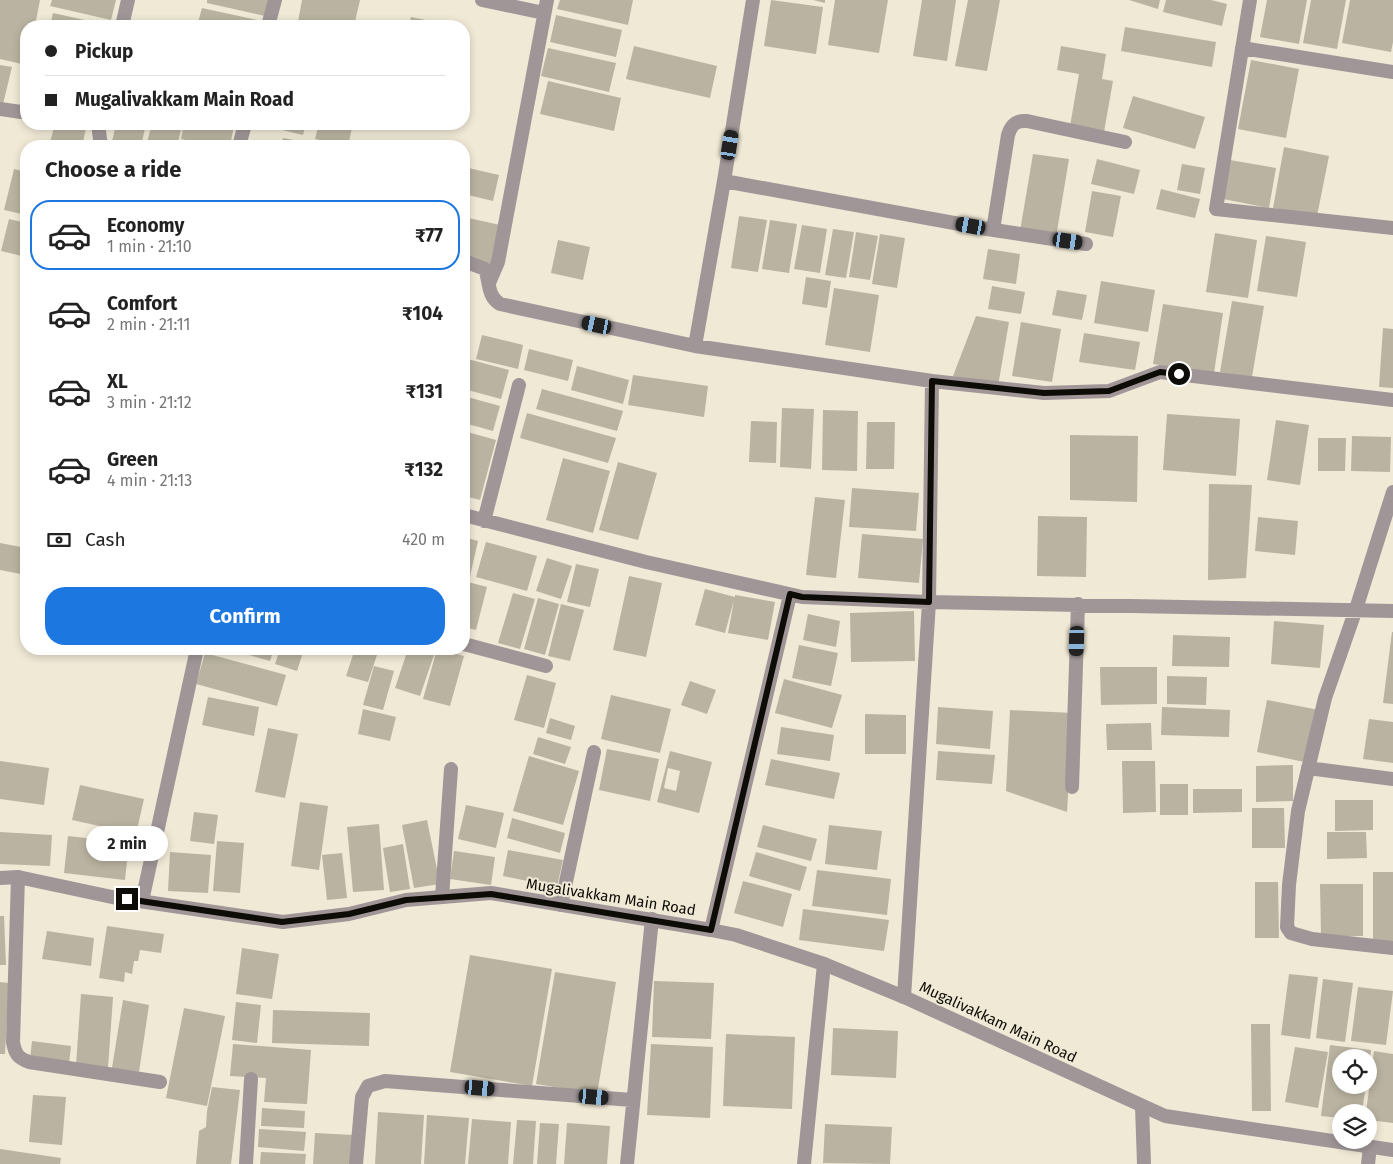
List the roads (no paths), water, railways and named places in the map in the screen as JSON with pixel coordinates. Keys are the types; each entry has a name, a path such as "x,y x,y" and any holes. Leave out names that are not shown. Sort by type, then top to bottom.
{"street":[{"path":"123,20 128,0"},
{"path":"269,20 274,0"},
{"path":"482,0 545,6 498,262 489,283"},
{"path":"695,346 724,181 752,0"},
{"path":"1250,0 1216,208 1393,228"},
{"path":"1242,48 1393,72"},
{"path":"0,110 20,112"},
{"path":"993,230 1008,136 1010,128 1014,123 1027,121 1125,142"},
{"path":"724,181 993,230 1086,244"},
{"path":"470,263 485,269 491,296 494,301 500,304 695,346 932,381 1044,393 1109,391 1160,372 1393,400"},
{"path":"904,997 929,602 932,381"},
{"path":"484,521 518,385"},
{"path":"1393,492 1356,609 1325,698 1308,768 1298,811 1288,885 1287,929 1290,933 1312,939 1393,948"},
{"path":"470,518 646,562 802,597 929,602 1393,611"},
{"path":"711,930 790,594"},
{"path":"1072,787 1078,604"},
{"path":"470,646 546,666"},
{"path":"142,901 196,655"},
{"path":"562,905 594,752"},
{"path":"1308,768 1393,779"},
{"path":"442,897 451,769"},
{"path":"18,877 12,1042 14,1052 20,1059 29,1062 160,1082"},
{"name":"Mugalivakkam Main Road","path":"0,878 18,877 112,897 282,922 349,914 406,900 491,894 711,930 736,935 824,964 904,997 1166,1116 1332,1140"},
{"path":"627,1164 632,1100 652,919"},
{"path":"804,1164 824,964"},
{"path":"246,1164 250,1079"},
{"path":"356,1164 362,1097 368,1086 385,1080 632,1100"},
{"path":"1142,1106 1144,1164"},
{"name":"Mugalivakkam Main Road","path":"1377,1147 1393,1150"},
{"path":"1368,1164 1370,1149"}]}
